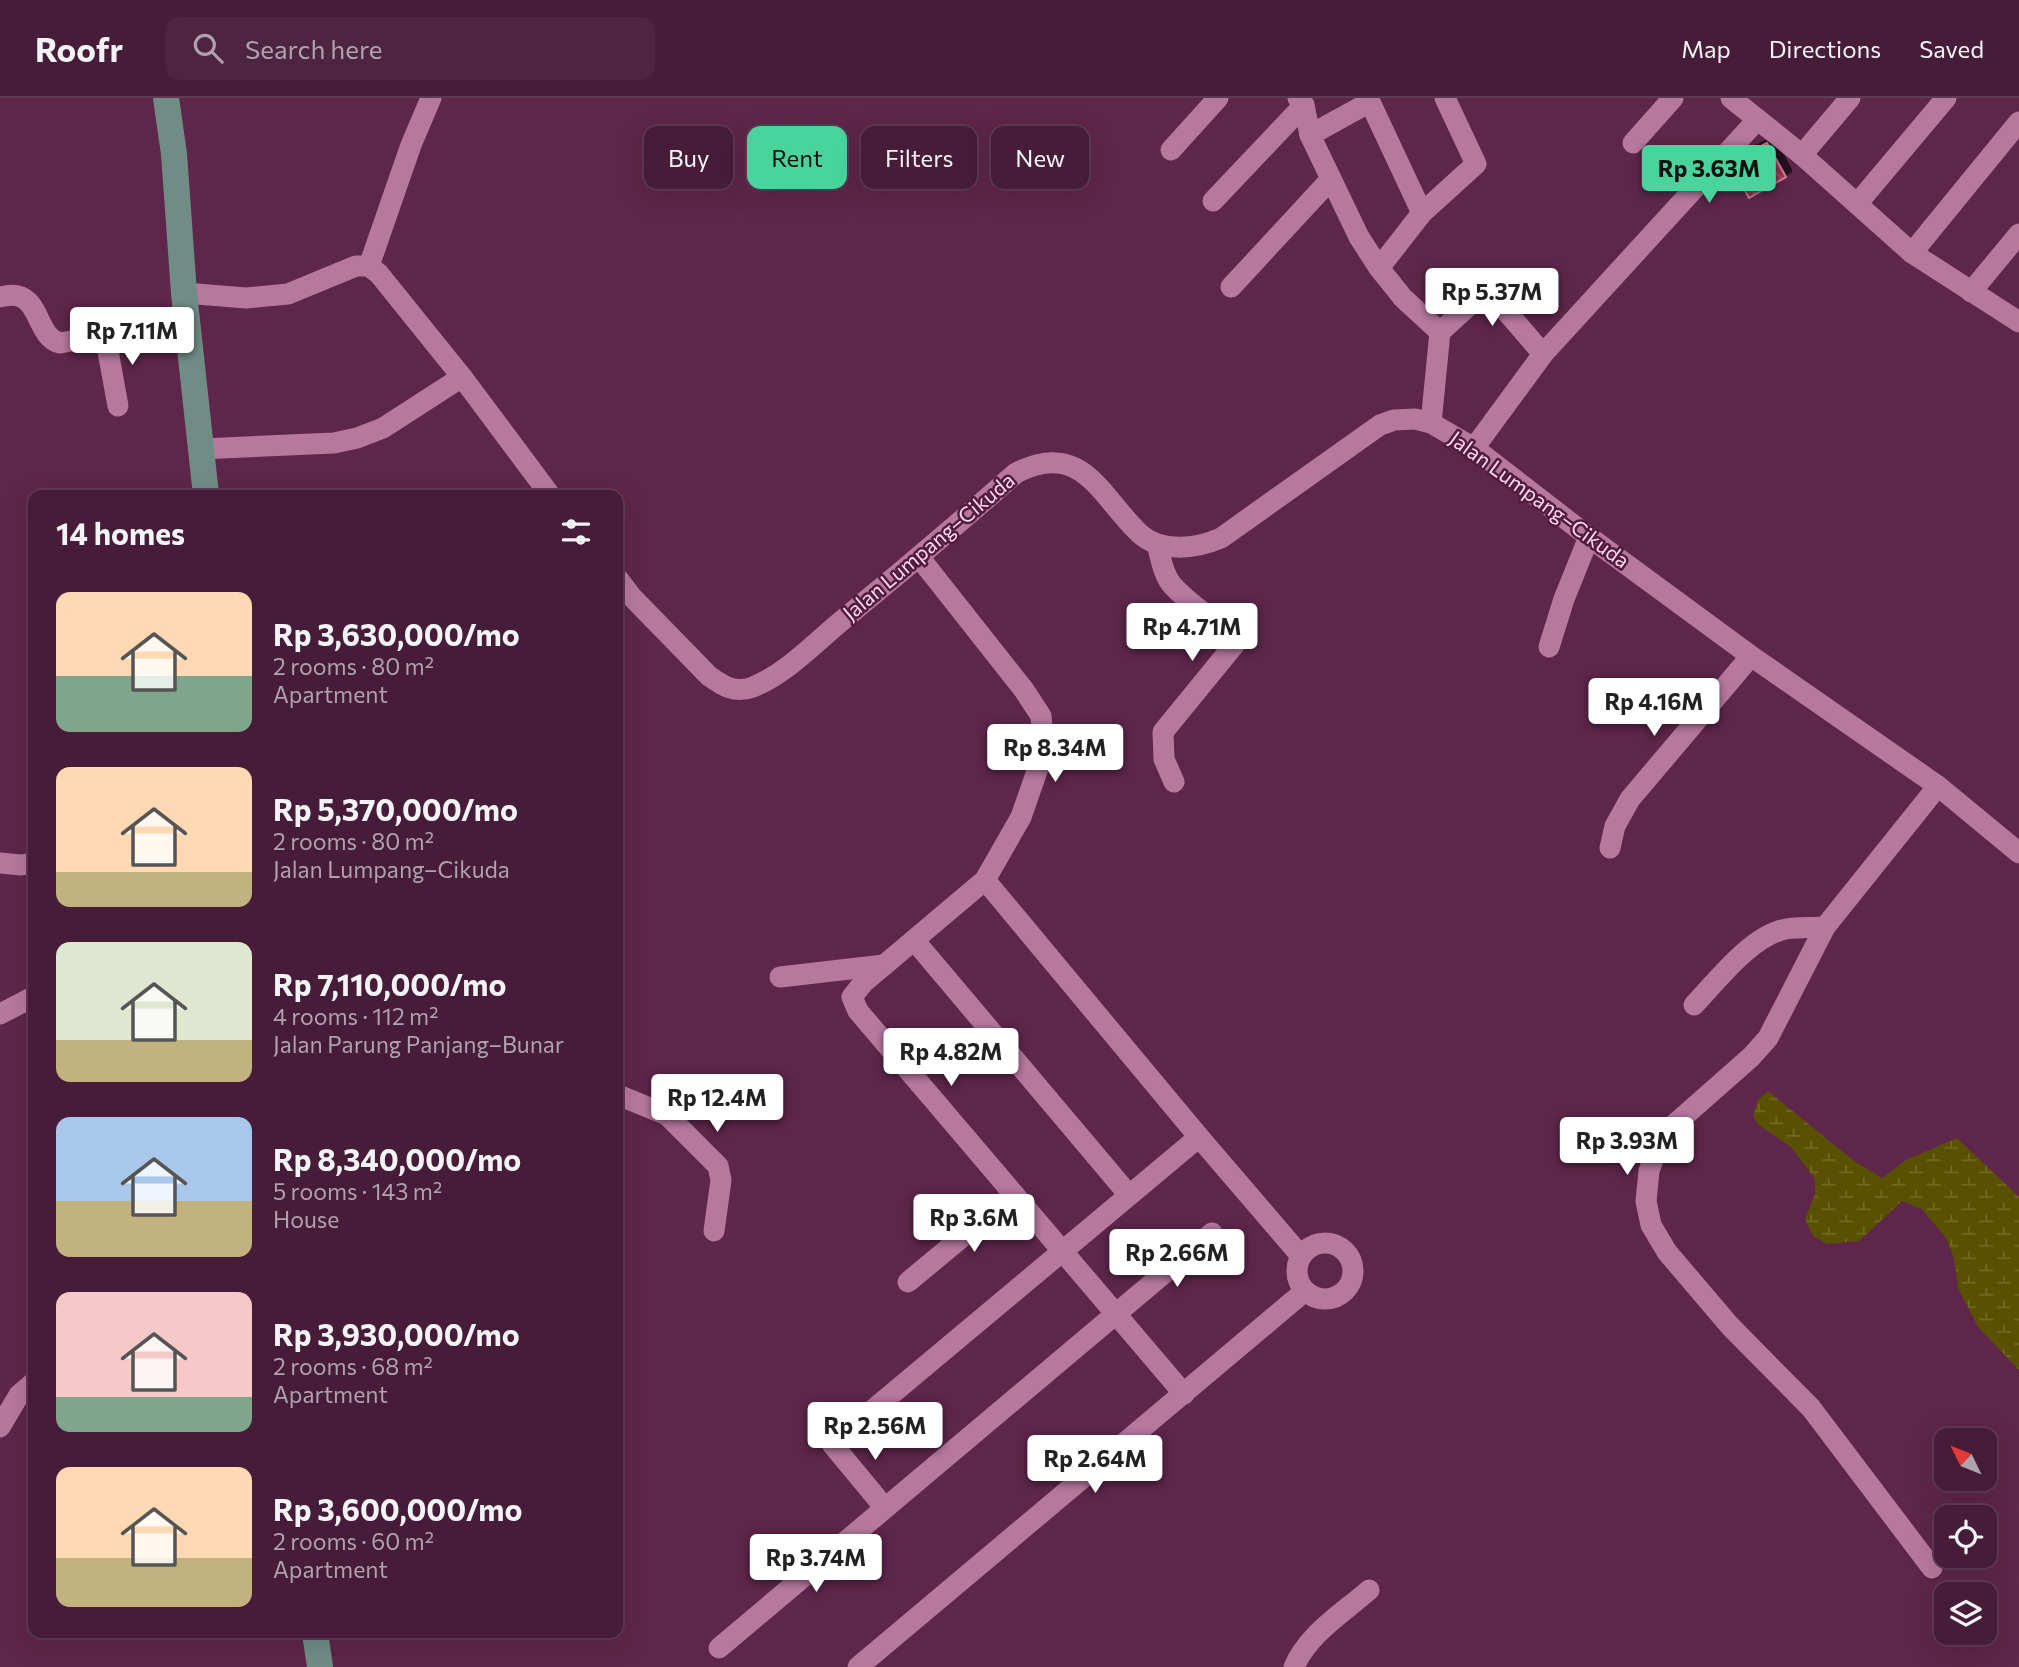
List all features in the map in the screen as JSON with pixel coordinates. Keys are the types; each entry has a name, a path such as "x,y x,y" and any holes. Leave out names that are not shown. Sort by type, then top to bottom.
{"main road":[{"path":"166,98 174,154 184,293 205,490"},
{"path":"316,1638 320,1667"}],"street":[{"path":"369,266 411,145 431,98"},
{"path":"1379,268 1422,213 1476,164 1445,98"},
{"path":"1633,143 1674,98"},
{"path":"1802,155 1850,98"},
{"path":"1857,204 1946,98"},
{"path":"1171,150 1211,101"},
{"path":"1301,102 1310,135 1359,237 1403,298 1440,332"},
{"path":"1213,201 1301,102"},
{"path":"1310,135 1370,102 1422,213"},
{"path":"1474,448 1543,355 1629,261 1748,107 1912,253 2019,322"},
{"path":"1912,253 2019,122"},
{"path":"1231,287 1331,179"},
{"path":"1971,292 2019,234"},
{"path":"184,293 246,298 288,294 356,266 369,266 379,274 462,377 546,490"},
{"path":"1431,423 1440,332 1487,289 1543,355"},
{"path":"0,297 18,296 25,299 55,342 60,343 187,320"},
{"path":"105,335 118,406"},
{"path":"201,449 334,443 357,439 383,428 462,377"},
{"name":"Jalan Lumpang–Cikuda","path":"623,586 709,676 723,686 736,690 752,687 780,671 1016,473 1031,465 1057,462 1076,468 1100,486 1140,534 1157,544 1203,546 1221,538 1380,425 1394,420 1415,419 1431,423 1474,448 1589,537 1751,656 1938,786 2019,853"},
{"path":"1549,647 1564,598 1589,537"},
{"path":"1157,544 1164,570 1172,585 1227,634 1234,645 1163,732 1164,759 1174,782"},
{"path":"919,557 1024,690 1041,716 1044,751 1021,817 985,880 863,982 852,997 858,1011 1184,1394"},
{"path":"1610,848 1615,826 1630,799 1751,656"},
{"path":"1932,1568 1811,1408 1730,1325 1667,1252 1651,1225 1646,1201 1649,1171 1657,1147 1675,1124 1751,1057 1768,1038 1825,927 1938,786"},
{"path":"0,863 28,864"},
{"path":"985,880 1301,1256"},
{"path":"1694,1005 1749,949 1769,935 1784,930 1825,927"},
{"path":"914,940 1129,1195"},
{"path":"780,977 884,965"},
{"path":"0,1014 28,1000"},
{"path":"623,1098 667,1115 718,1166 722,1180 714,1231"},
{"path":"886,1508 832,1444 1199,1137"},
{"path":"908,1282 1014,1194"},
{"path":"719,1648 1212,1233"},
{"path":"1325,1242 1343,1248 1353,1264 1351,1283 1339,1296 1330,1299 1321,1299 1305,1291 1297,1274 1297,1265 1307,1249 1325,1242"},
{"path":"858,1667 1305,1291"},
{"path":"0,1427 19,1395 28,1387"},
{"path":"1294,1667 1311,1640 1369,1590"}],"green space":[{"path":"1768,1091 1854,1161 1882,1178 1906,1160 1957,1138 2019,1197 2019,1370 1978,1327 1958,1288 1954,1258 1946,1238 1922,1209 1902,1201 1859,1241 1827,1244 1813,1236 1805,1219 1815,1194 1815,1179 1791,1147 1759,1125 1753,1116 1758,1100"}],"building":[{"path":"1767,143 1786,177 1749,198 1732,167 1742,156"}]}
